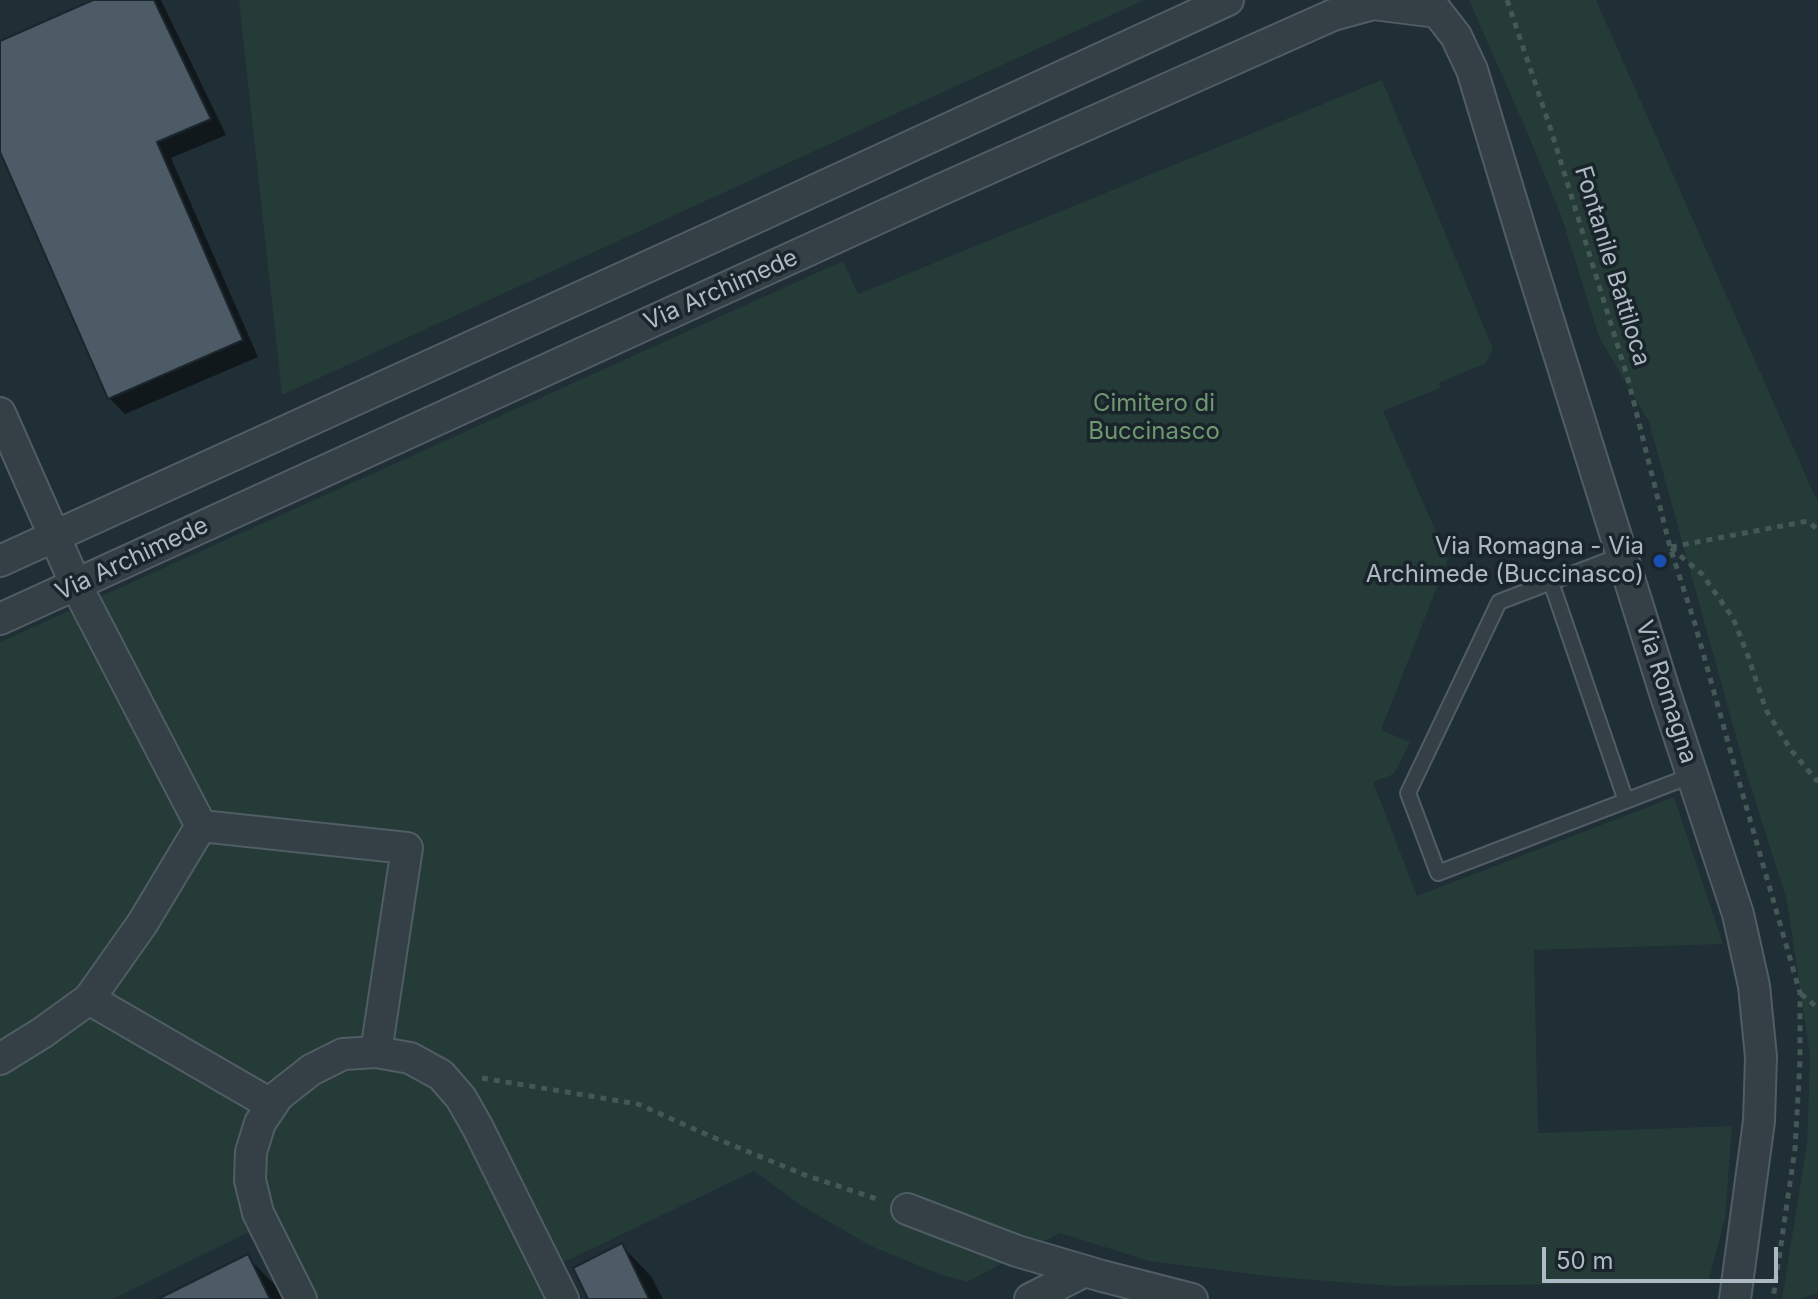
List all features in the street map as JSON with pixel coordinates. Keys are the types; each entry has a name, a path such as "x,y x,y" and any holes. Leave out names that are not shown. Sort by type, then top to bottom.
{"street":[{"path":"0,561 1228,0"},
{"name":"Via Archimede","path":"0,619 925,197 1333,15 1373,4 1434,4"},
{"name":"Via Romagna","path":"1434,4 1456,36 1472,70 1528,257 1738,914 1754,986 1761,1057 1759,1121 1735,1299"},
{"path":"0,413 76,585 201,826"},
{"path":"0,1059 89,999 142,924 201,826"},
{"path":"201,826 407,848 376,1052"},
{"path":"89,999 272,1105"},
{"path":"301,1299 258,1213 250,1180 251,1152 260,1123 278,1096 311,1070 343,1054 376,1052 410,1058 441,1075 461,1098 563,1299"},
{"path":"907,1209 1017,1251 1192,1299"},
{"path":"1030,1299 1085,1271"}],"lane":[{"path":"1622,555 1499,602 1408,793 1438,873 1693,775"},
{"path":"1551,582 1626,801"}],"path":[{"name":"Fontanile Battiloca","path":"1507,0 1628,379 1670,547 1695,624 1800,993 1795,1149 1773,1299"},
{"path":"1670,547 1808,521 1818,530"},
{"path":"1670,547 1702,574 1733,618 1766,710 1791,750 1818,782"},
{"path":"1800,993 1818,1008"},
{"path":"432,1070 638,1104 805,1175 907,1209"}],"green space":[{"path":"239,0 1144,0 282,395"},
{"path":"1469,0 1596,0 1818,500 1818,1293 1799,1299 1782,1299 1807,1144 1810,1056 1787,901 1743,762 1649,422 1599,337 1562,218"},
{"name":"Cimitero di Buccinasco","path":"1382,80 1493,349 1486,363 1439,383 1440,388 1383,411 1448,559 1381,730 1410,742 1394,774 1373,782 1417,896 1674,797 1723,944 1534,950 1538,1133 1732,1126 1725,1218 1708,1283 1392,1286 1276,1277 1149,1261 1060,1233 967,1282 871,1246 802,1206 754,1171 556,1266 571,1299 292,1299 257,1228 113,1299 0,1299 0,642 843,261 858,294"}],"building":[{"path":"93,0 154,0 211,119 157,142 243,340 108,399 0,152 0,41"},
{"path":"622,1243 649,1299 588,1299 573,1268"},
{"path":"248,1254 270,1299 158,1299"}],"place":[{"name":"Via Romagna - Via Archimede (Buccinasco)","path":"1660,561"}]}
